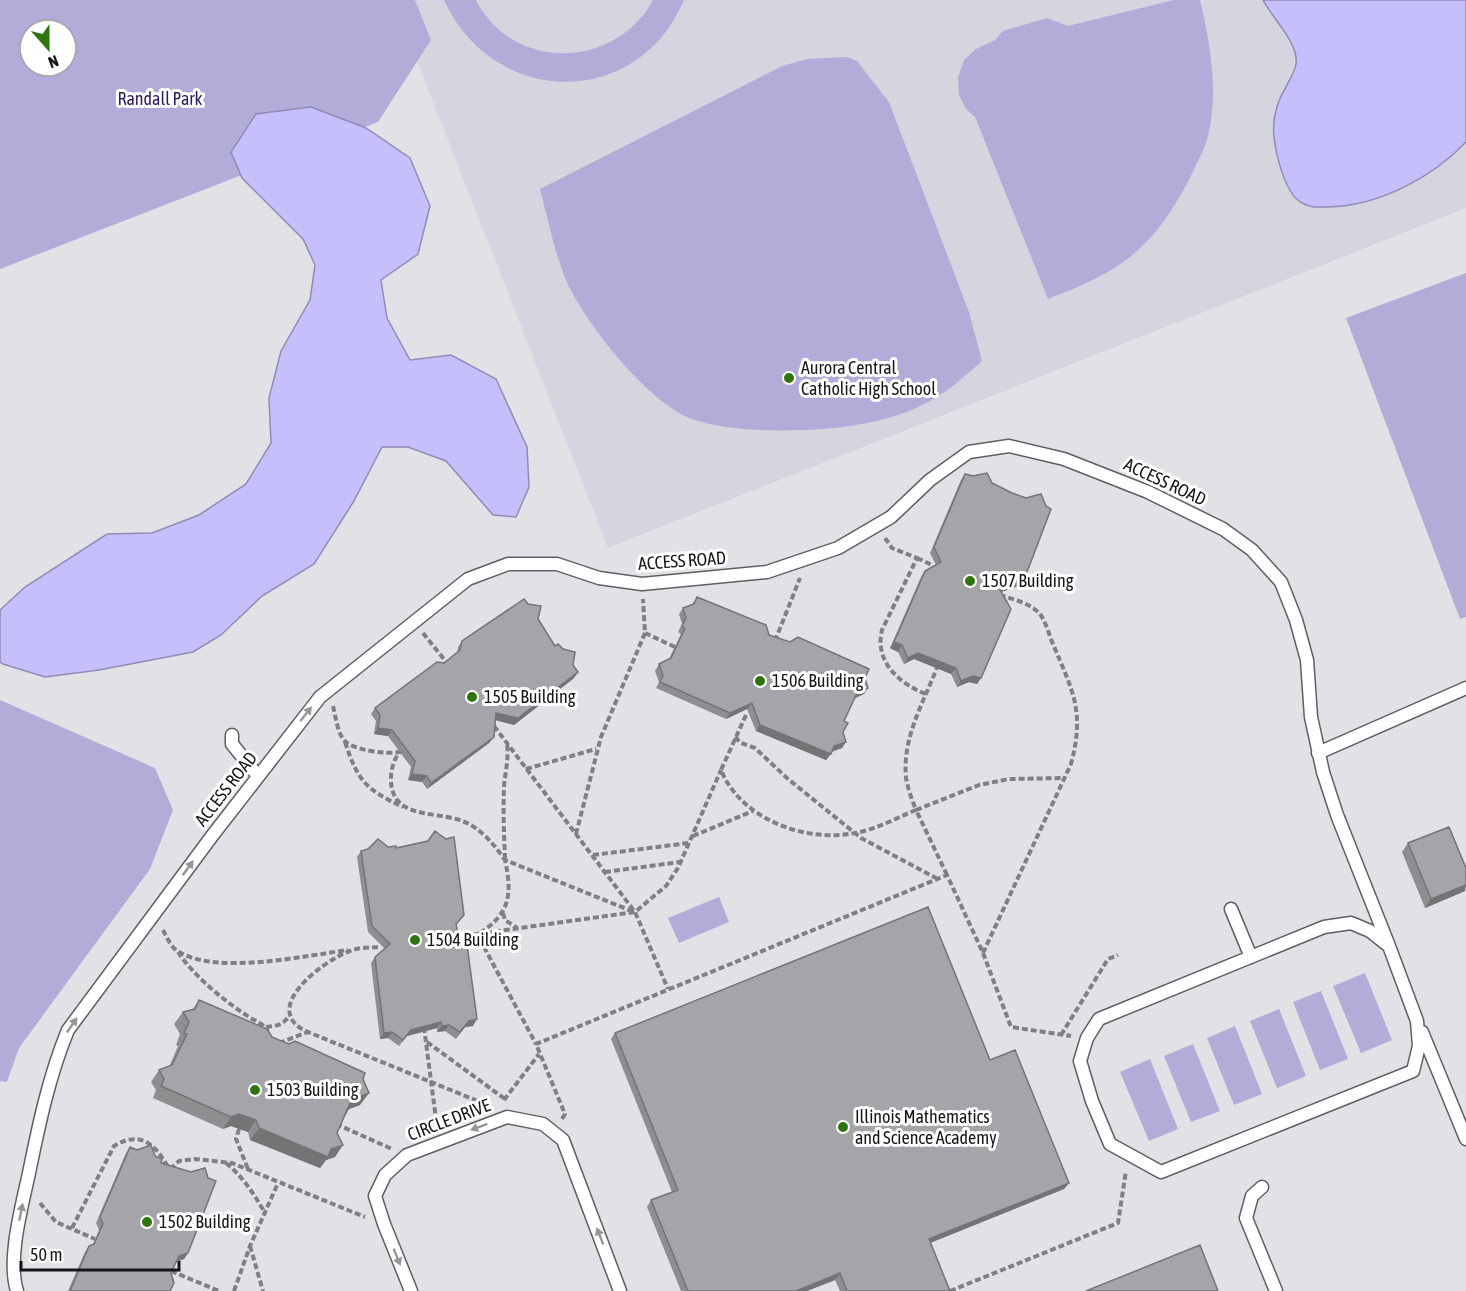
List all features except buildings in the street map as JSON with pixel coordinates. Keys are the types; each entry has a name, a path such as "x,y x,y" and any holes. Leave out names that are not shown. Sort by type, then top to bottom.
{"lane":[{"name":"ACCESS ROAD","path":"17,1291 14,1246 43,1107 56,1059 68,1030 258,776 328,690 468,579 508,564 557,564 599,578 642,584 766,572 838,548 891,518 930,480 969,452 1009,446 1064,459 1148,492 1223,529 1252,550 1281,582 1296,620 1307,660 1311,717 1318,753 1337,815 1417,1022 1466,1139"},
{"path":"1318,753 1466,688"},
{"path":"232,735 232,744 258,776"},
{"path":"1231,909 1251,957"},
{"path":"1389,946 1370,931 1351,923 1324,927 1099,1019 1087,1038 1080,1061 1092,1101 1110,1144 1161,1172 1413,1071 1419,1046 1417,1022"},
{"name":"CIRCLE DRIVE","path":"411,1291 375,1196 385,1175 407,1155 506,1115 543,1124 556,1134"},
{"path":"556,1134 563,1140 621,1291"},
{"path":"1262,1187 1252,1196 1246,1218 1276,1291"}],"path":[{"path":"876,526 892,548 932,565"},
{"path":"917,558 879,640 887,664 893,673 902,682 926,694"},
{"path":"774,644 807,559"},
{"path":"576,834 597,749 645,633 642,584"},
{"path":"983,954 1071,764 1077,742 1078,717 1073,692 1040,614 1020,600 1003,596"},
{"path":"414,622 447,663"},
{"path":"645,633 688,652"},
{"path":"939,663 913,724 906,756 906,779 916,810 983,954 1011,1027 1087,1038"},
{"path":"328,690 340,734 351,746 391,755 408,746"},
{"path":"453,939 635,912 666,886 681,862 746,716"},
{"path":"494,726 635,912 668,989"},
{"path":"735,737 741,743 755,748 788,779 856,833 937,879"},
{"path":"345,741 357,773 366,787 406,808 453,817 469,824 494,844 505,860 635,912"},
{"path":"477,934 491,925 502,910 510,892 505,860 503,811 508,761 506,743"},
{"path":"526,769 597,749"},
{"path":"399,752 391,770 391,783 399,802 406,808"},
{"path":"721,770 724,777 753,811 778,824 805,833 821,835 856,833 979,785 1009,779 1064,778"},
{"path":"693,836 753,811"},
{"path":"592,855 689,843"},
{"path":"605,872 681,862"},
{"path":"536,1044 947,875"},
{"path":"502,910 505,920 517,929"},
{"path":"154,914 172,946 185,963 246,1015 266,1026 285,1023 290,1015 291,1001 298,988 316,971 352,950"},
{"path":"477,934 536,1044 565,1114 556,1134"},
{"path":"177,952 215,963 234,964 378,947"},
{"path":"1061,1035 1108,959 1118,955"},
{"path":"290,1015 294,1024 308,1032 506,1115"},
{"path":"423,1019 439,1143"},
{"path":"266,1026 269,1036"},
{"path":"273,1046 308,1032"},
{"path":"426,1042 505,1099"},
{"path":"506,1115 502,1104 540,1053"},
{"path":"335,1124 407,1155"},
{"path":"239,1129 236,1139 249,1170"},
{"path":"72,1228 114,1146 123,1140 144,1140 152,1144 169,1170 178,1161 195,1159 224,1161 384,1224"},
{"path":"950,1291 1118,1223 1129,1156"},
{"path":"224,1161 243,1179 265,1214"},
{"path":"28,1179 42,1208 49,1216 56,1222 95,1239"},
{"path":"234,1291 250,1246 278,1183"},
{"path":"250,1246 263,1291"},
{"path":"171,1271 219,1291"}],"shaded area":[{"name":"Aurora Central Catholic High School","path":"415,0 1466,0 1466,208 608,548 417,61 431,40"},
{"path":"1263,0 1466,0 1466,142 1421,178 1385,195 1347,205 1328,207 1308,206 1302,203 1286,183 1274,137 1276,110 1280,97 1295,69 1296,56 1289,39"},
{"path":"311,107 366,128 410,158 430,206 418,254 381,280 387,318 410,360 451,355 496,379 527,447 529,487 516,517 493,515 446,461 408,447 382,447 354,501 314,564 262,596 221,635 193,652 99,670 45,677 3,664 0,662 0,610 25,587 107,534 152,533 199,515 246,484 271,443 269,398 281,351 310,300 315,265 303,239 242,178 231,152 256,114"}],"green space":[{"name":"Randall Park","path":"0,0 415,0 431,40 378,122 0,269"},
{"path":"444,0 476,0 492,24 514,40 538,50 564,53 590,50 614,40 636,23 653,0 684,0 662,36 634,62 600,77 565,82 529,76 496,61 466,35"},
{"path":"1174,0 1200,0 1207,33 1212,68 1213,102 1208,136 1203,151 1169,214 1139,249 1098,277 1048,299 975,117 966,109 959,95 958,77 964,60 976,49 995,40 1003,31 1047,18 1068,26"},
{"path":"847,57 857,61 889,102 969,312 982,361 953,386 928,402 895,416 859,425 805,430 762,430 720,426 692,419 675,411 638,380 587,317 566,280 540,189 782,66 808,59"},
{"path":"1466,273 1466,617 1460,619 1346,318"},
{"path":"0,700 155,768 173,810 150,869 19,1048 7,1082 0,1081"},
{"path":"719,897 729,922 679,943 668,918"},
{"path":"1365,973 1392,1040 1361,1053 1333,986"},
{"path":"1321,991 1348,1059 1320,1070 1293,1002"},
{"path":"1279,1009 1306,1076 1277,1088 1250,1021"},
{"path":"1235,1026 1262,1094 1234,1105 1207,1038"},
{"path":"1193,1044 1220,1111 1191,1122 1164,1056"},
{"path":"1150,1059 1178,1129 1149,1141 1120,1072"}],"place":[{"name":"Aurora Central Catholic High School","path":"789,378"},
{"name":"1507 Building","path":"970,581"},
{"name":"1506 Building","path":"760,681"},
{"name":"1505 Building","path":"472,697"},
{"name":"1504 Building","path":"415,940"},
{"name":"1503 Building","path":"255,1090"},
{"name":"Illinois Mathematics and Science Academy","path":"843,1127"},
{"name":"1502 Building","path":"147,1222"}]}
